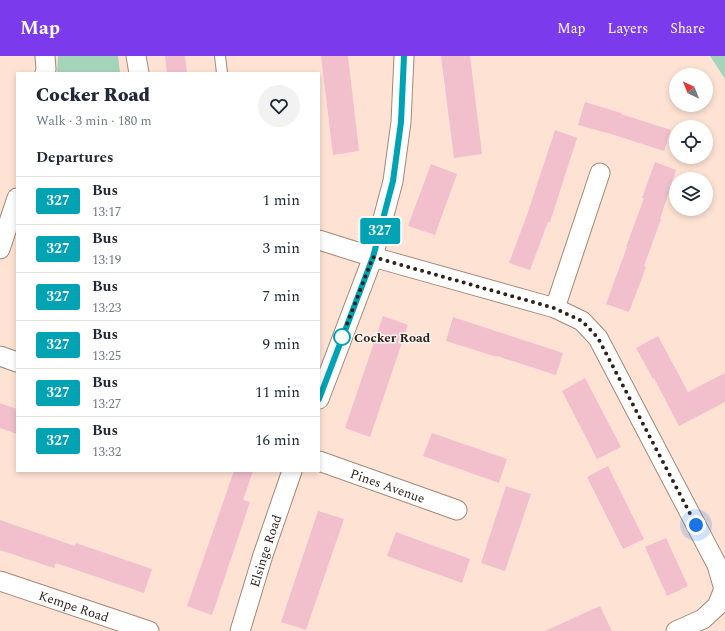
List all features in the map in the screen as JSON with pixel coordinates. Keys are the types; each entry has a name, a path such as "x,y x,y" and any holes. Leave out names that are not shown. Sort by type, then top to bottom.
{"street":[{"path":"45,56 45,72"},
{"path":"136,56 139,72"},
{"path":"320,396 373,257 393,181 401,122 404,56"},
{"path":"554,308 600,173"},
{"path":"0,248 16,201"},
{"path":"320,240 373,257 554,308 582,321 598,338 717,565 724,589 717,606 704,619 676,631"},
{"path":"0,356 16,362"},
{"name":"Pines Avenue","path":"320,461 457,510"},
{"name":"Elsinge Road","path":"240,631 263,555 292,472"},
{"name":"Kempe Road","path":"0,581 149,631"}],"lane":[{"path":"220,56 222,72"}],"green space":[{"path":"58,56 118,56 120,72 57,72"},
{"path":"710,56 725,56 725,79"}],"building":[{"path":"165,56 185,56 187,72 167,72"},
{"path":"321,56 348,56 359,151 333,155"},
{"path":"441,56 470,56 482,154 454,158"},
{"path":"585,102 669,129 669,136 664,151 578,125"},
{"path":"555,130 577,138 550,222 548,222 530,270 509,263 527,215"},
{"path":"655,162 676,170 675,172 669,172 669,191 644,266 646,267 629,312 606,304 644,198 642,198"},
{"path":"431,164 457,174 435,235 408,226"},
{"path":"383,316 408,325 370,437 345,428"},
{"path":"453,317 563,353 556,375 446,341"},
{"path":"658,336 688,392 725,373 725,402 679,426 654,378 653,379 636,348"},
{"path":"585,378 621,447 597,459 562,391"},
{"path":"0,403 16,409 16,434 0,428"},
{"path":"432,433 507,459 499,483 423,456"},
{"path":"608,466 644,539 623,549 587,477"},
{"path":"234,472 253,472 243,500 250,502 212,615 187,606"},
{"path":"506,486 531,494 505,571 481,563"},
{"path":"318,511 344,519 306,630 281,622"},
{"path":"0,520 75,546 76,543 152,569 144,593 56,563 54,568 0,550"},
{"path":"396,532 470,559 462,583 387,556"},
{"path":"666,538 688,586 667,596 645,547"},
{"path":"600,606 612,631 545,631"}],"bus line":[{"name":"327","path":"320,396 373,257 393,181 401,122 404,56"}],"place":[{"name":"Cocker Road","path":"342,337"}],"route":[{"path":"342,337 373,257 554,308 582,321 598,338 696,525"}]}
